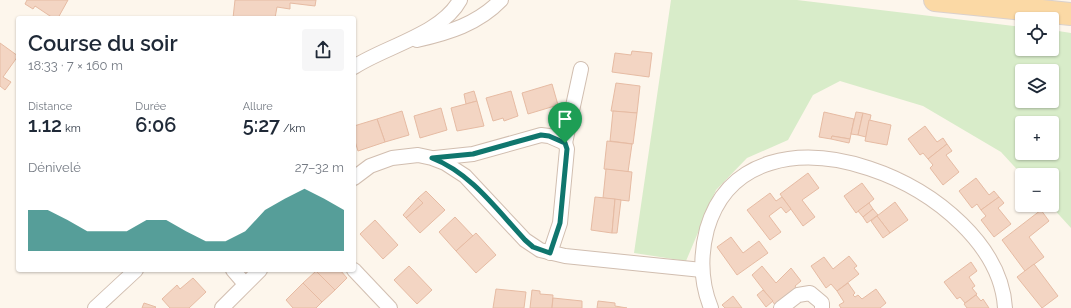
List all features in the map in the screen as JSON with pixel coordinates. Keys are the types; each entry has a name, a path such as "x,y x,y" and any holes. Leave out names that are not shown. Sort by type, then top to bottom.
{"main road":[{"path":"935,0 1071,14"},
{"path":"1037,0 1071,5"}],"street":[{"path":"356,66 366,59 401,44 445,19 460,0"},
{"path":"401,44 446,34 460,28 485,14 501,0"},
{"path":"550,253 560,223 567,149 565,143 581,69"},
{"path":"432,158 473,154 541,135 549,136 565,143"},
{"path":"356,176 370,166 392,158 418,155 432,158 445,163 465,176 533,247 550,253 702,270"},
{"path":"711,308 703,283 702,270 704,242 710,220 719,202 728,190 745,175 772,161 810,156 875,170 922,192 942,206 956,217 974,236 987,255 1002,286 1005,308"},
{"path":"95,308 134,272"},
{"path":"235,272 246,284"},
{"path":"222,308 258,272"},
{"path":"356,272 390,308"},
{"path":"781,308 798,295 810,293 822,303 822,308"}],"green space":[{"path":"671,0 797,0 1015,26 1015,56 1059,56 1059,31 1071,33 1071,228 1056,212 1059,212 1059,168 1016,168 1001,152 923,106 840,81 813,95 788,140 747,158 716,190 686,261 634,253"}],"building":[{"path":"27,0 68,0 59,16 50,16 35,6 33,9 25,4"},
{"path":"235,0 316,0 315,6 290,3 290,9 277,7 275,16 233,16"},
{"path":"0,43 16,55 16,59 3,77 11,82 5,90 0,86"},
{"path":"632,51 652,53 649,77 612,72 615,53 631,55"},
{"path":"616,83 640,86 637,113 611,111"},
{"path":"552,84 558,105 528,114 522,93"},
{"path":"474,91 477,101 466,104 464,94"},
{"path":"511,91 518,116 504,121 503,118 493,121 486,98"},
{"path":"477,101 484,126 457,131 451,108"},
{"path":"441,108 447,130 420,138 414,116"},
{"path":"402,111 409,135 385,142 377,119"},
{"path":"613,111 637,113 633,144 610,141"},
{"path":"824,112 854,119 850,139 832,136 831,139 819,137"},
{"path":"856,112 863,113 858,135 851,134"},
{"path":"863,113 871,115 866,137 858,135"},
{"path":"377,119 385,142 358,151 356,144 356,125"},
{"path":"869,120 891,125 887,145 865,141"},
{"path":"925,126 937,142 943,138 947,144 928,159 923,153 920,155 908,139"},
{"path":"832,136 850,139 849,143 831,139"},
{"path":"607,141 632,144 628,172 604,169"},
{"path":"947,144 952,151 946,155 959,172 943,185 930,168 933,165 928,159"},
{"path":"606,169 632,172 629,201 603,198"},
{"path":"808,173 819,188 802,200 815,217 803,226 780,194"},
{"path":"976,178 989,195 994,191 999,197 981,210 977,204 972,208 959,191"},
{"path":"862,183 874,199 856,213 844,196"},
{"path":"426,191 445,210 420,233 406,218 423,203 418,198"},
{"path":"770,193 776,201 782,197 791,209 786,213 781,207 769,216 781,232 770,240 747,210"},
{"path":"595,197 615,199 612,233 591,230"},
{"path":"999,197 1004,203 998,208 1011,224 994,237 981,220 986,216 981,210"},
{"path":"418,198 423,203 406,218 403,215"},
{"path":"615,199 621,200 617,233 612,233"},
{"path":"895,202 908,220 890,233 877,216"},
{"path":"869,203 873,209 863,217 858,211"},
{"path":"873,209 878,215 867,223 863,217"},
{"path":"1038,212 1042,212 1049,221 1029,237 1044,257 1025,271 1002,240"},
{"path":"877,216 890,233 883,238 871,221"},
{"path":"455,217 473,236 456,251 439,232"},
{"path":"375,220 398,245 383,259 360,234"},
{"path":"476,233 496,255 476,273 456,251"},
{"path":"731,237 743,253 759,241 768,253 737,275 717,247"},
{"path":"849,256 857,266 854,268 859,274 837,291 831,284 826,288 811,266 824,257 833,269"},
{"path":"971,262 977,271 969,277 975,286 972,288 977,294 965,303 960,297 957,299 944,282"},
{"path":"1034,264 1058,296 1042,308 1017,277"},
{"path":"409,266 432,290 417,304 394,280"},
{"path":"762,266 776,283 791,268 801,281 795,286 797,289 776,306 752,275"},
{"path":"315,272 317,272 335,290 322,302 303,283"},
{"path":"317,272 342,272 347,278 335,290"},
{"path":"193,278 206,292 189,308 170,308 162,299 177,285 180,289"},
{"path":"303,283 322,302 316,308 293,308 286,300"},
{"path":"848,283 855,293 853,295 855,297 858,295 862,299 876,289 886,303 880,308 841,308 839,305 844,302 837,291"},
{"path":"496,289 526,292 524,308 493,308"},
{"path":"532,290 540,291 540,294 553,295 552,308 530,308"},
{"path":"763,290 773,301 766,307 757,295"},
{"path":"976,295 981,301 983,299 989,308 967,308 964,304"},
{"path":"733,296 742,308 725,308 722,305"},
{"path":"553,298 582,301 582,308 552,308"},
{"path":"598,301 615,303 615,306 627,308 597,308"},
{"path":"144,303 156,307 142,308"}],"route":[{"path":"532,136 549,136 557,138 565,143 567,149 560,223 550,253 533,247 525,240 465,176 445,163 432,158 473,154 532,136"}]}
